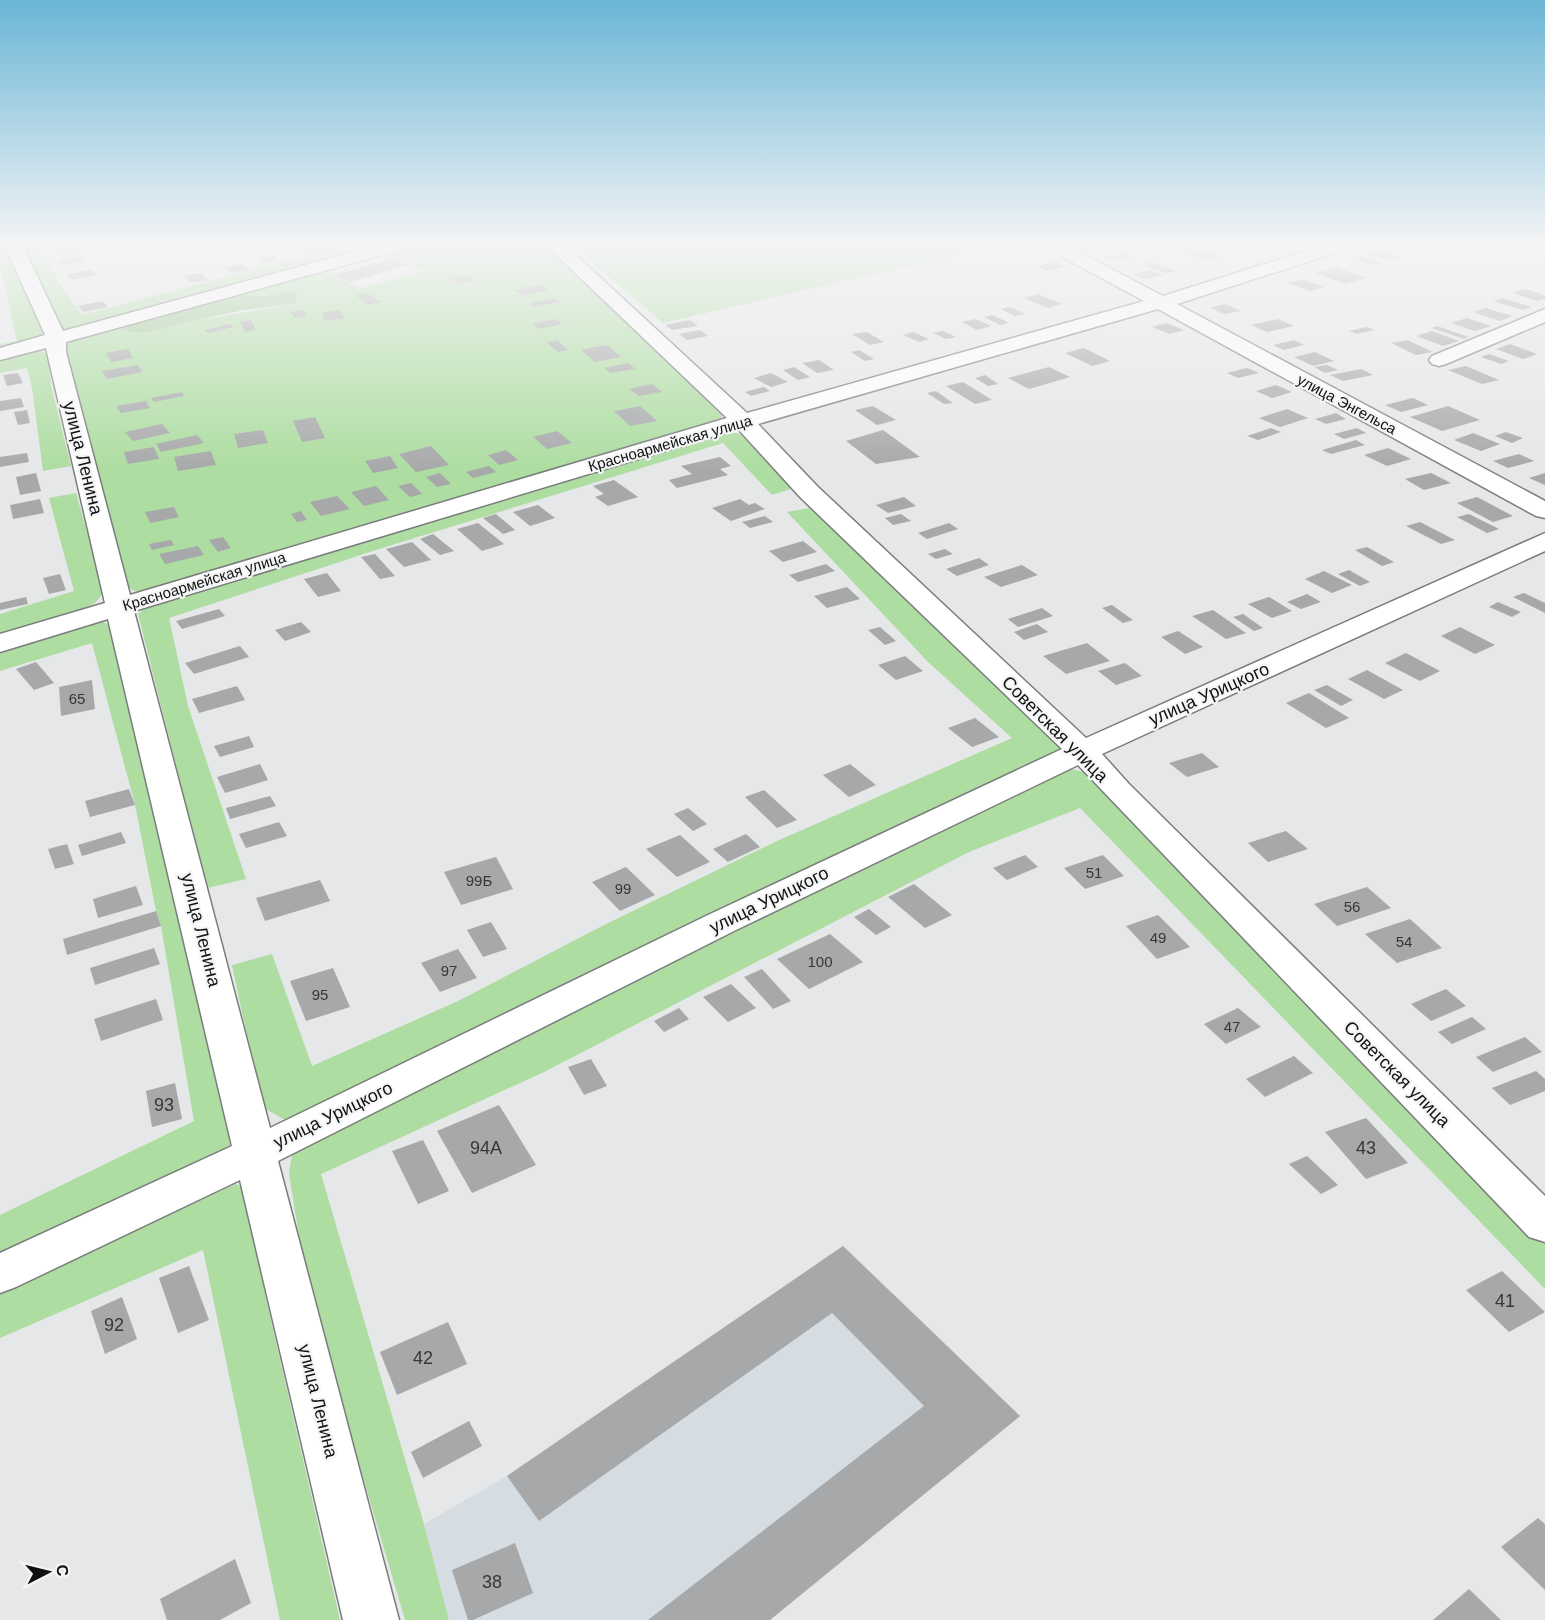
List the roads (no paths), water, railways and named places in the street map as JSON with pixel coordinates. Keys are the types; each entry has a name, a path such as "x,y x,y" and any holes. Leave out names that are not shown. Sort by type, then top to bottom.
{"street":[{"name":"улица Ленина","path":"48,321 56,338 56,352 257,1153 371,1620"},
{"path":"0,354 120,321"},
{"name":"Советская улица","path":"636,321 744,422 809,492 1082,751 1118,791 1545,1224"},
{"name":"Красноармейская улица","path":"0,643 651,447 1098,321"},
{"name":"улица Энгельса","path":"1193,321 1545,511"},
{"path":"1439,360 1532,321"},
{"name":"улица Урицкого","path":"0,1274 257,1153 710,928 1082,751 1545,541"}]}
